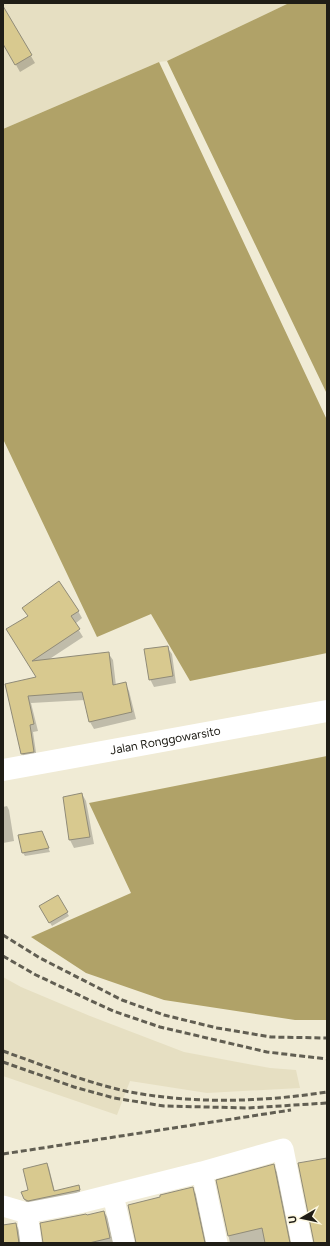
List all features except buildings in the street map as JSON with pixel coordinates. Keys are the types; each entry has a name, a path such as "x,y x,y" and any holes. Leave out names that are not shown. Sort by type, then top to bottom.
{"main road":[{"name":"Jalan Ronggowarsito","path":"3,770 327,711"}],"street":[{"path":"3,1206 26,1213 113,1195 283,1149 302,1243"},
{"path":"202,1172 217,1243"},
{"path":"113,1195 124,1243"},
{"path":"26,1213 31,1243"}],"shaded area":[{"path":"3,3 289,3 167,61 159,62 3,129"},
{"path":"289,3 327,3 327,394 167,61"},
{"path":"159,62 327,420 327,653 190,681 151,614 97,637 3,439 3,129"},
{"path":"327,756 327,1020 295,1020 164,1000 86,973 31,937 131,893 89,803"},
{"path":"3,977 21,987 90,1016 184,1052 270,1068 296,1070 300,1088 207,1093 130,1081 117,1115 3,1076"}],"railway":[{"path":"3,935 40,958 122,1000 164,1015 217,1028 271,1037 327,1038"},
{"path":"3,956 36,975 113,1011 160,1027 267,1052 327,1059"},
{"path":"3,1051 98,1084 154,1096 204,1100 253,1100 327,1092"},
{"path":"3,1062 74,1087 114,1098 164,1106 248,1108 327,1103"},
{"path":"3,1154 291,1110"}]}
